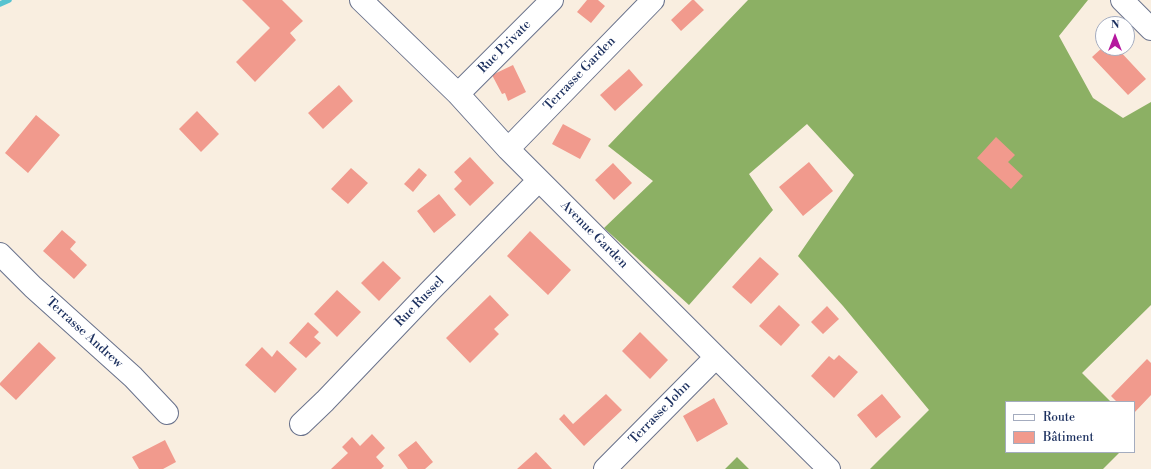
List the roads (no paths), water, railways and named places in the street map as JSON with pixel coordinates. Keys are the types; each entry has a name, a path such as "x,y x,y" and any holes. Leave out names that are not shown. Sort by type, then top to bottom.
{"street":[{"name":"Avenue Garden","path":"361,0 458,94 508,149 829,469"},
{"name":"Rue Private","path":"458,94 552,0"},
{"name":"Terrasse Garden","path":"508,149 653,0"},
{"path":"1122,0 1151,29"},
{"name":"Rue Russel","path":"302,424 539,180"},
{"name":"Terrasse Andrew","path":"0,254 33,287 133,377 167,414"},
{"name":"Terrasse John","path":"605,469 716,357"}],"waterway":[{"path":"0,4 9,0"}]}
